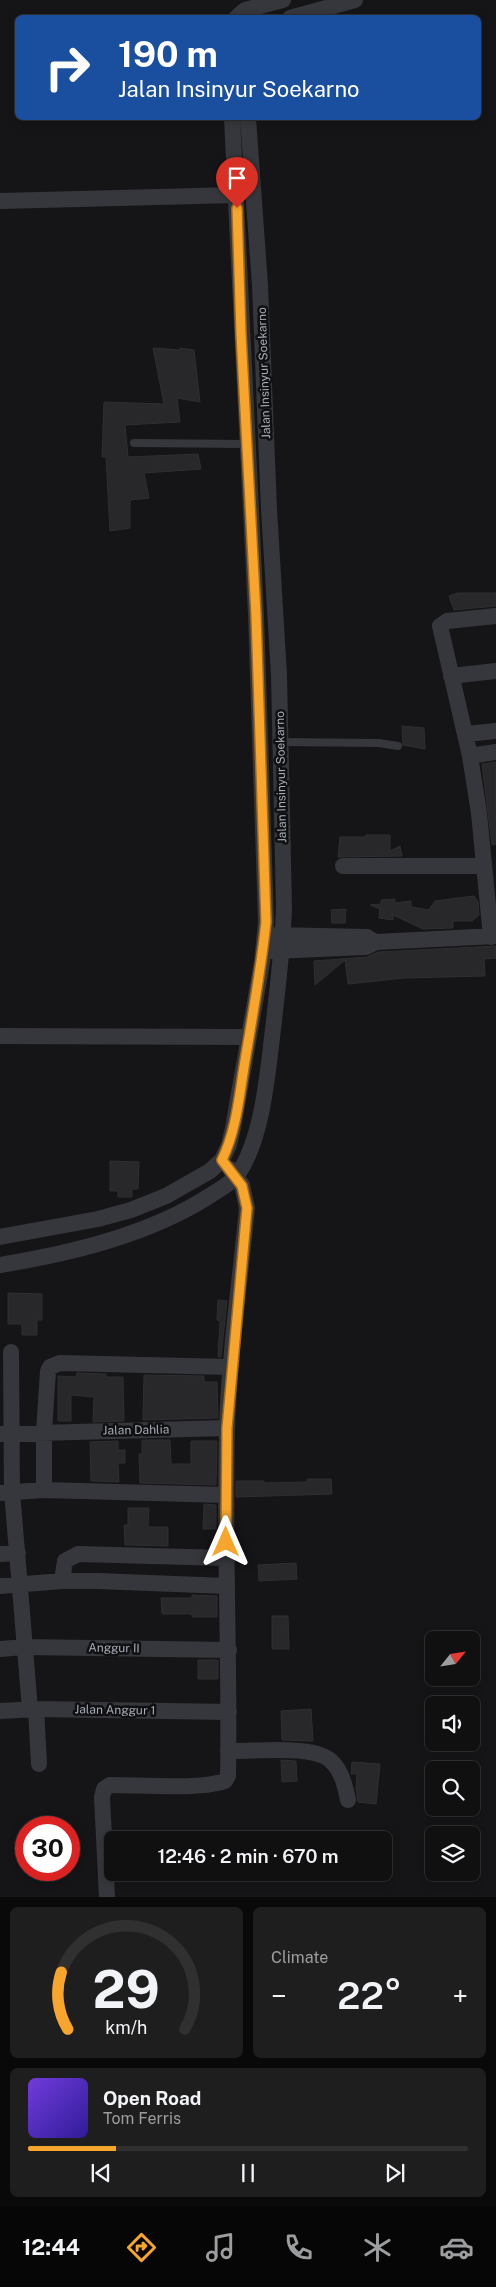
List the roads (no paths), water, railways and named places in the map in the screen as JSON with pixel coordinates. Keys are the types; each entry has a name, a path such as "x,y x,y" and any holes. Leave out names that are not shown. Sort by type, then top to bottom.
{"street":[{"path":"236,12 283,0"},
{"path":"301,15 355,0"},
{"name":"Jalan Insinyur Soekarno","path":"222,1160 229,1145 249,1037 262,952 265,867 256,623 232,120"},
{"name":"Jalan Insinyur Soekarno","path":"0,1265 91,1246 119,1238 201,1202 237,1176 250,1153 256,1133 270,1048 283,943 279,675 260,285 248,120"},
{"path":"0,201 236,195"},
{"path":"262,952 283,943 367,936 376,942 494,937 483,866 479,813 470,756 440,626 447,622 496,616"},
{"path":"256,623 275,623"},
{"path":"451,676 496,671"},
{"path":"466,734 496,731"},
{"path":"470,756 496,752"},
{"path":"343,866 483,866"},
{"path":"264,935 283,943"},
{"path":"0,1036 249,1037"},
{"path":"0,1238 131,1210 166,1196 210,1171 222,1160 237,1176 242,1186 247,1208 231,1367 227,1428 228,1776 226,1781 194,1785 110,1785 104,1788 102,1797 107,1897"},
{"path":"85,1221 91,1246"},
{"path":"11,1352 5,1434 6,1492 18,1553 24,1647 39,1764"},
{"path":"44,1490 44,1431 48,1371 50,1367 55,1364 231,1367"},
{"name":"Jalan Dahlia","path":"5,1434 44,1431 227,1428"},
{"path":"6,1492 44,1490 226,1494"},
{"path":"0,1554 18,1553"},
{"path":"62,1581 65,1561 78,1554 226,1558"},
{"path":"0,1586 98,1580 226,1586"},
{"name":"Anggur II","path":"0,1649 24,1647 229,1650"},
{"name":"Jalan Anggur 1","path":"0,1711 33,1709 229,1712"},
{"path":"228,1751 319,1754 330,1759 336,1766 341,1774 348,1800"}],"lane":[{"path":"134,443 247,444"},
{"path":"280,742 354,742 398,746"}]}
